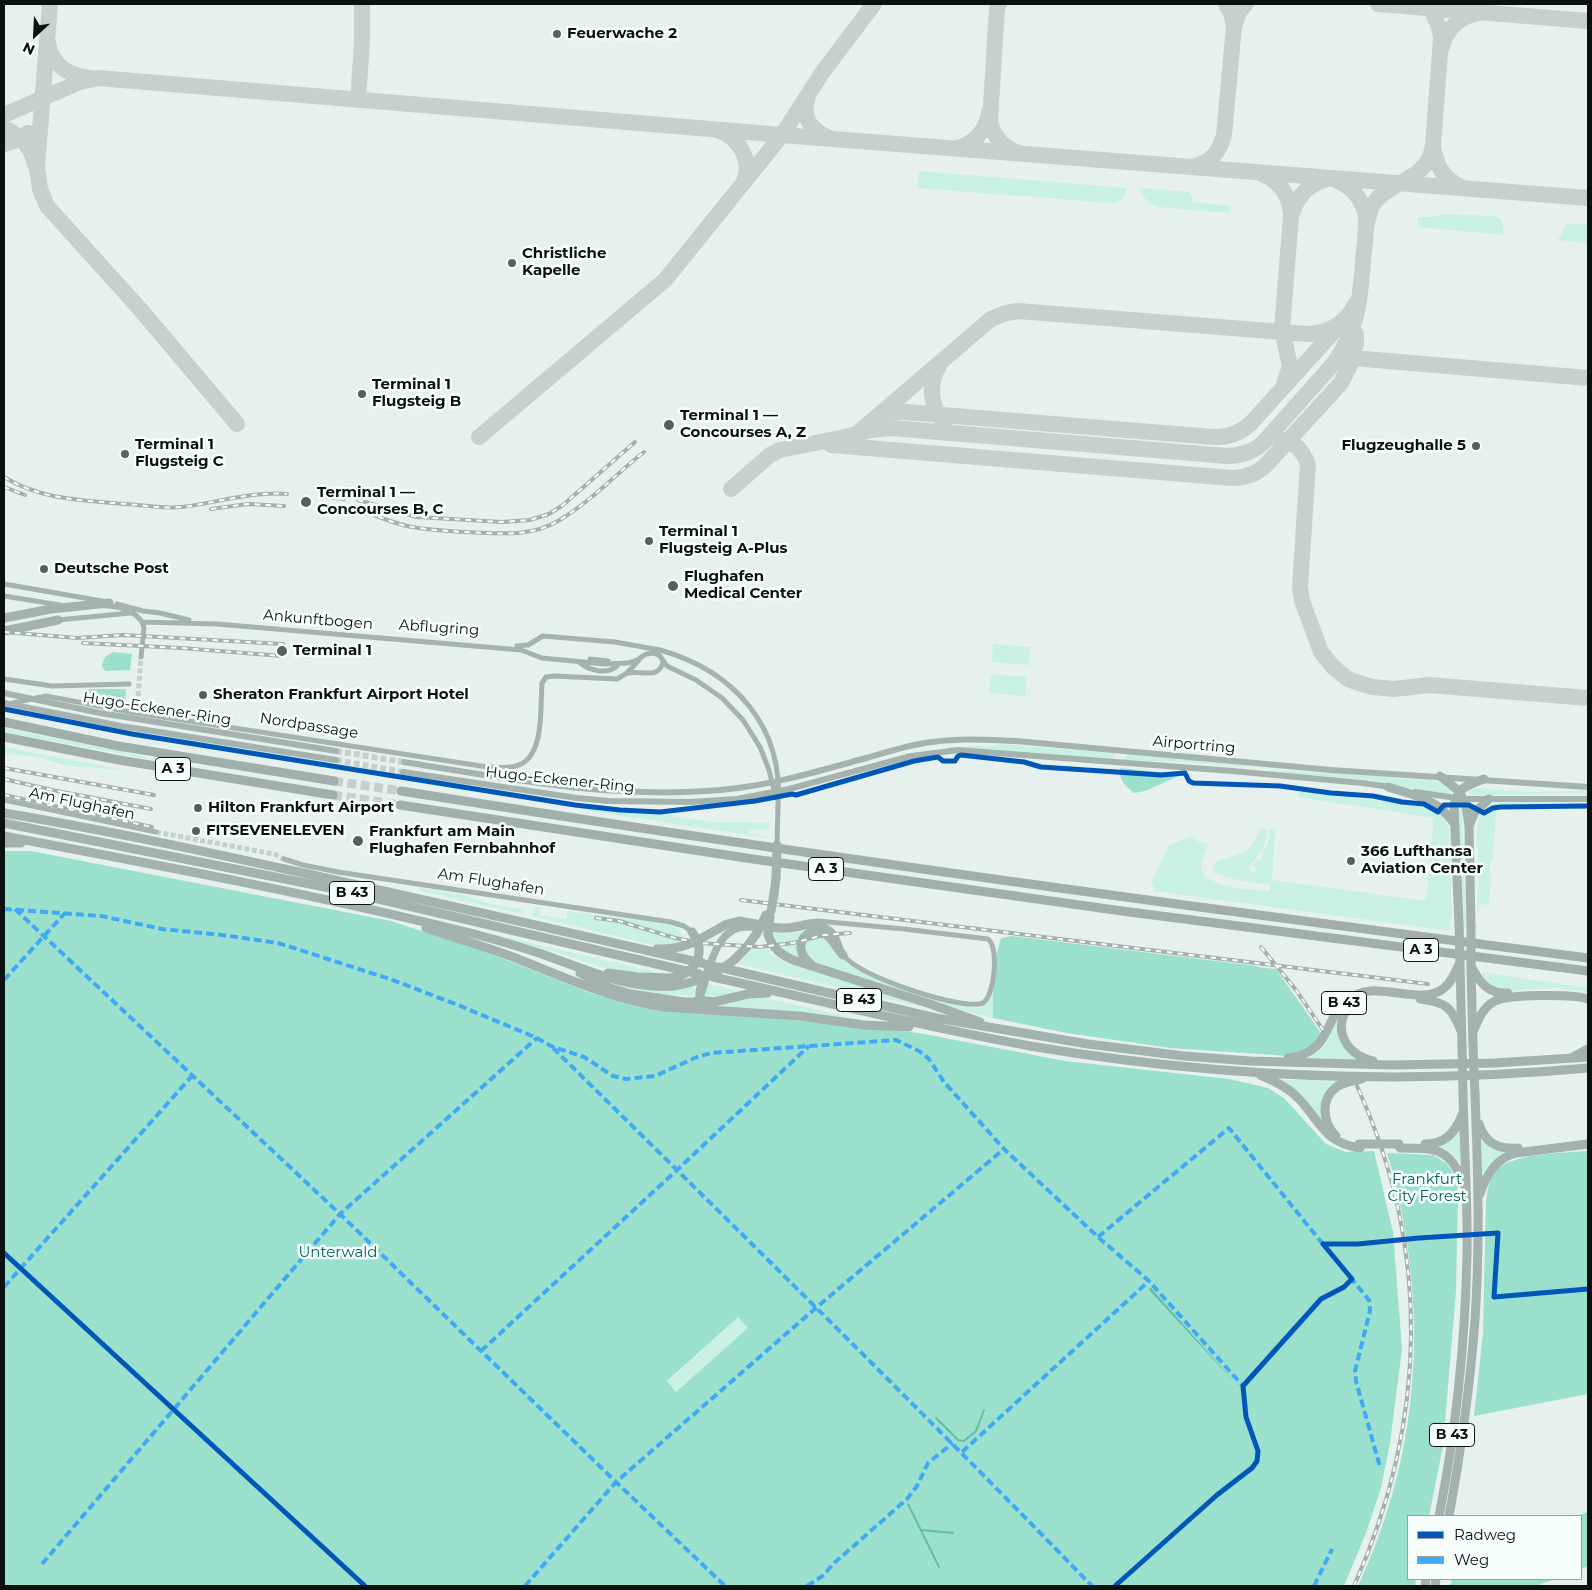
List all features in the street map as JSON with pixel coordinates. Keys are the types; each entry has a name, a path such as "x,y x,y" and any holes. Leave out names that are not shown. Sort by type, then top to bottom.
{"highway":[{"path":"4,618 51,609 109,603"},
{"path":"4,630 58,620"},
{"name":"A 3","path":"4,722 118,746 334,781"},
{"name":"A 3","path":"4,737 119,760 333,795"},
{"path":"1440,776 1460,796 1465,786 1484,779"},
{"path":"1388,787 1431,801 1439,806 1454,824"},
{"name":"A 3","path":"401,791 881,863 1588,958"},
{"name":"B 43","path":"1439,1515 1453,1432 1462,1347 1467,1255 1462,1033 1457,976 1460,962 1457,855 1454,824 1460,796"},
{"name":"B 43","path":"1449,1515 1465,1417 1473,1334 1478,1202 1469,826 1460,796"},
{"path":"1469,826 1477,809 1489,800"},
{"name":"A 3","path":"400,805 746,858 1122,912 1588,971"},
{"name":"B 43","path":"4,813 119,834 441,903 936,1018 1003,1031 1141,1051 1250,1061 1447,1065 1588,1058"},
{"name":"B 43","path":"4,823 340,890 943,1029 1092,1055 1251,1072 1372,1076 1442,1076 1588,1068"},
{"name":"B 43","path":"4,836 254,884 394,915 495,940 630,983 652,986 672,982 689,984 716,972 734,960 746,948 770,908"},
{"name":"B 43","path":"4,843 41,843"},
{"path":"770,908 776,878 777,845"},
{"name":"B 43","path":"770,908 768,934 772,945 781,954 930,1004 1003,1031"},
{"name":"B 43","path":"394,915 420,926 500,952 595,990 643,1004 688,1009 799,1016 864,1025 943,1029"},
{"path":"639,949 661,950 682,948 701,940 727,924 739,921 757,929"},
{"path":"672,982 691,970 696,963 699,948 692,932"},
{"path":"819,968 805,960 800,952 802,941 809,933 818,932 826,934 843,955"},
{"path":"558,960 610,988 632,994 684,1002 700,1000 714,1002 748,994 785,994"},
{"name":"B 43","path":"1250,1061 1294,1058 1312,1051 1320,1042 1343,1004 1358,993 1372,990 1431,994 1443,989 1457,976"},
{"path":"1474,976 1485,987 1498,993 1568,992 1588,994"},
{"name":"B 43","path":"1393,1065 1362,1058 1345,1043 1342,1029 1343,1018 1349,1006 1359,998 1378,994 1435,1001 1451,1010 1462,1033"},
{"name":"B 43","path":"1473,1032 1485,1009 1500,999 1565,996 1588,999"},
{"name":"B 43","path":"1567,1060 1588,1049"},
{"name":"B 43","path":"1578,1068 1588,1072"},
{"path":"1251,1072 1272,1080 1294,1094 1331,1137 1345,1145 1360,1146"},
{"name":"B 43","path":"1372,1076 1337,1087 1330,1095 1326,1105 1325,1119 1331,1132 1346,1142 1360,1146 1400,1146"},
{"path":"1400,1146 1441,1142 1455,1130 1463,1112"},
{"name":"B 43","path":"1476,1115 1484,1135 1492,1144 1502,1148 1516,1149 1588,1142"},
{"name":"B 43","path":"1478,1202 1490,1172 1506,1156 1588,1142"},
{"path":"1400,1146 1430,1148 1442,1153 1456,1167 1467,1192"}],"street":[{"name":"Abflugring","path":"4,584 76,595 143,611 163,613 183,620 366,636 517,646 528,645 543,636 621,643 670,653 694,662 717,675 738,693 753,711 768,737 778,777 778,806"},
{"path":"4,596 79,607 120,607 139,618 142,622 144,628 141,655"},
{"path":"58,620 130,613"},
{"name":"Ankunftbogen","path":"142,622 223,625 521,650 542,658 578,662 619,664 631,662 646,654 655,653 660,656 667,666 708,687 722,698 743,720 760,747 769,770 778,806 777,845"},
{"path":"627,673 640,658"},
{"path":"627,673 655,673 660,670 663,662"},
{"name":"Nordpassage","path":"6,703 46,696 130,712 160,715 481,766 513,767 525,763 536,749 542,683 546,677 614,680 627,673"},
{"path":"4,679 52,686 129,684"},
{"name":"Hugo-Eckener-Ring","path":"4,693 115,716 336,751"},
{"name":"Hugo-Eckener-Ring","path":"6,703 122,726 336,760"},
{"path":"140,703 148,711 160,715"},
{"name":"Airportring","path":"801,776 925,743 972,740 1016,741 1331,770 1588,787"},
{"name":"Airportring","path":"803,786 911,756 958,750 1362,783 1489,800 1588,799"},
{"name":"Hugo-Eckener-Ring","path":"404,762 578,788 633,792 680,792 738,788 801,776"},
{"name":"Hugo-Eckener-Ring","path":"403,772 553,795 624,801 717,801 803,786"},
{"name":"Am Flughafen","path":"4,800 156,832"},
{"name":"Am Flughafen","path":"284,858 303,865 338,872 671,922 684,926 692,932"},
{"path":"818,921 933,932 988,939 992,943 995,954 993,977 988,996 984,1002 978,1004 957,1003 934,997 862,969 843,955 835,934 829,929 820,926 789,930 739,929 731,932 722,942 700,1000 698,994 701,983 714,950 722,936 735,927 757,929 818,921"}],"shaded area":[{"path":"919,171 1126,188 1126,191 1118,202 1112,203 917,188"},
{"path":"1140,188 1190,192 1193,202 1231,206 1230,213 1158,207 1147,200"},
{"path":"1445,214 1493,216 1502,220 1504,235 1417,227 1418,217 1432,217"},
{"path":"1565,223 1588,225 1588,243 1558,240 1565,227"},
{"path":"993,644 1030,647 1029,665 992,662"},
{"path":"991,674 1027,677 1025,696 989,693"},
{"path":"4,706 80,722 329,762 328,764 78,723"},
{"path":"4,728 142,756 148,759 14,734 4,731"},
{"path":"999,744 1116,753 1112,760 967,748 967,746 994,746"},
{"path":"4,747 125,770 68,766 40,758 4,753"},
{"path":"1127,754 1247,764 1247,767 1123,760"},
{"path":"1270,770 1436,781 1445,784 1453,790 1449,795 1446,795 1370,780 1270,772"},
{"path":"1476,788 1530,792 1588,791 1588,793 1470,795 1469,790"},
{"path":"1299,791 1414,805 1428,808 1437,814 1441,813 1449,830 1452,917 1450,917 1450,931 1153,891 1154,885 1151,884 1168,846 1190,836 1199,842 1208,844 1201,866 1204,874 1210,879 1230,886 1270,891 1270,885 1227,878 1214,872 1213,869 1216,862 1238,854 1249,847 1258,836 1260,828 1267,829 1267,836 1264,846 1249,869 1252,873 1257,870 1256,867 1252,866 1258,859 1260,860 1264,853 1262,852 1268,843 1269,829 1275,830 1272,880 1426,901 1434,818 1298,797"},
{"path":"1499,802 1588,803 1588,805 1499,805 1482,810 1489,805"},
{"path":"566,805 646,814 673,811 672,817 723,823 770,823 769,830 747,829 749,833 769,838 596,812"},
{"path":"1457,808 1462,808 1466,926 1463,926"},
{"path":"1496,810 1493,861 1490,863 1489,905 1479,904 1477,916 1479,869 1478,821 1480,814 1488,814"},
{"path":"420,888 464,895 487,903 524,910 517,913 421,891"},
{"path":"536,907 540,907 539,915 566,919 567,911 677,925 685,941 669,947 653,945 533,916 531,915"},
{"path":"805,931 798,945 800,960 779,950 772,933 788,934"},
{"path":"484,932 660,973 633,973 606,968"},
{"path":"817,933 843,959 857,969 888,982 942,1000 973,1006 986,1004 993,992 993,1018 943,1005 814,962 807,953 805,944 807,936"},
{"path":"751,950 769,950 772,955 792,965 828,975 922,1007 738,964"},
{"path":"1482,972 1588,988 1588,992 1556,988 1506,991 1488,985"},
{"path":"604,981 662,989 697,986 693,996 655,994"},
{"path":"708,984 743,992 704,1000"},
{"path":"750,997 766,998 874,1023 721,1008 740,999"},
{"path":"1341,1011 1340,1020 1350,1054 1357,1059 1307,1058 1317,1050"},
{"path":"1281,1080 1341,1081 1333,1087 1322,1122 1304,1099"},
{"path":"1460,1128 1461,1164 1452,1153 1439,1146"},
{"path":"1482,1139 1494,1149 1507,1152 1482,1180"},
{"path":"1151,1288 1240,1388 1149,1290"},
{"path":"738,1317 748,1328 677,1392 667,1382"}],"green space":[{"path":"113,652 132,654 130,670 106,671 103,669 102,665 105,657"},
{"path":"84,689 126,689 125,705 83,691"},
{"path":"1120,768 1169,773 1179,776 1145,791 1134,793 1123,782 1120,776"},
{"name":"Unterwald","path":"4,851 31,851 391,921 489,953 591,993 632,1005 662,1011 741,1015 919,1033 1065,1061 1229,1079 1268,1088 1284,1098 1326,1144 1346,1152 1374,1151 1393,1232 1402,1349 1390,1443 1381,1488 1366,1533 1344,1586 4,1586","holes":["738,1317 748,1328 676,1392 667,1381"]},
{"path":"1012,936 1276,969 1321,1033 1310,1048 1286,1056 1170,1048 1067,1033 993,1018 994,978 998,948 1001,938"},
{"path":"1588,1151 1588,1394 1474,1416 1483,1333 1486,1203 1490,1181 1497,1170 1504,1164 1514,1160 1553,1153"},
{"name":"Frankfurt City Forest","path":"1387,1153 1433,1155 1446,1163 1457,1178 1458,1197 1456,1291 1443,1446 1429,1515 1407,1515 1407,1580 1416,1580 1415,1586 1358,1586 1380,1534 1396,1481 1407,1427 1413,1372 1414,1318 1410,1263 1401,1208"},
{"path":"1588,1512 1588,1566 1582,1569 1582,1515 1579,1515"},
{"path":"1452,1580 1552,1580 1535,1586 1450,1586"}],"waterway":[{"path":"936,1418 958,1440 964,1441 976,1431 984,1410"},
{"path":"908,1504 939,1567"},
{"path":"921,1530 953,1533"}],"taxiway":[{"path":"50,4 37,168 40,189 47,206 140,309 237,424"},
{"path":"358,100 362,41 362,4"},
{"path":"479,437 665,280 782,135 822,73 874,4"},
{"path":"999,4 997,8 990,121 993,131 999,140 1006,147 1016,152"},
{"path":"1193,167 1205,162 1217,152 1224,135 1234,26 1232,16 1226,4"},
{"path":"1234,26 1239,12 1246,4"},
{"path":"1378,4 1588,21"},
{"path":"1367,223 1371,207 1378,198 1417,173 1430,157 1433,146 1441,38 1439,27 1429,4"},
{"path":"1442,47 1450,29 1455,24 1465,17 1478,13"},
{"path":"48,43 53,58 58,64 76,75 91,78"},
{"path":"4,115 80,82 98,78 782,135 1588,198"},
{"path":"808,96 806,111 809,122 812,127 829,138"},
{"path":"957,148 969,143 978,136 985,126 989,113"},
{"path":"4,128 24,142 31,152 35,164"},
{"path":"717,130 725,133 742,150 747,165 744,181"},
{"path":"4,144 18,140 28,133"},
{"path":"1433,146 1441,171 1449,180 1461,187"},
{"path":"1262,174 1269,177 1283,190 1289,202 1291,216 1282,329 1290,366 1284,384"},
{"path":"1291,216 1296,203 1304,192 1314,184 1328,179"},
{"path":"731,489 770,455 780,450 871,430 891,428 1227,456 1241,454 1254,449 1262,444 1334,363 1353,327 1361,289 1366,215 1362,203 1352,190 1336,180"},
{"path":"860,431 991,319 1006,313 1018,311 1308,334 1324,331 1337,325 1348,316 1356,303"},
{"path":"879,416 891,412 905,412 1224,437 1239,432 1252,422 1337,328"},
{"path":"831,445 1232,478 1246,477 1265,466 1341,383 1350,365 1356,345 1356,334"},
{"path":"1341,357 1588,378"},
{"path":"939,366 933,380 932,395 939,416 944,422"},
{"path":"1278,439 1289,442 1297,447 1308,465 1300,587 1302,601 1321,652 1333,667 1348,679 1372,687 1394,689 1429,685 1588,698"}],"tunnel":[{"path":"140,703 138,697 141,657"},
{"path":"336,751 404,762"},
{"path":"336,760 403,772"},
{"path":"334,781 401,791"},
{"path":"333,795 400,805"},
{"path":"156,832 274,854 284,859"}],"railway":[{"path":"358,500 417,517 502,522 530,520 549,514 563,505 635,442"},
{"path":"357,511 405,526 431,530 501,533 536,530 569,514 644,452"},
{"path":"4,477 18,485 47,495 160,507 182,507 260,494 287,494"},
{"path":"4,487 25,495"},
{"path":"327,497 344,499"},
{"path":"211,509 248,504 284,506"},
{"path":"326,509 343,510"},
{"path":"4,632 77,638 123,635 283,644"},
{"path":"83,643 282,656"},
{"path":"4,768 154,795"},
{"path":"4,779 151,809"},
{"path":"4,795 152,827"},
{"path":"741,900 1428,984"},
{"path":"596,918 619,921 675,938 700,943 760,947 793,943 824,935 850,933"},
{"path":"1261,947 1296,990 1323,1030"},
{"path":"1354,1586 1378,1524 1396,1462 1407,1399 1411,1336 1408,1273 1398,1210 1381,1148 1357,1086"}],"marked path":[{"path":"4,909 101,916 162,929 278,943 390,979 458,1005 537,1038 551,1046 584,1057 613,1076 626,1079 655,1076 697,1057 711,1053 896,1040 919,1051 929,1059 944,1082 1004,1149 1098,1237 1149,1281 1243,1386"},
{"path":"15,909 340,1214 725,1586"},
{"path":"4,980 65,913"},
{"path":"42,1564 340,1214 537,1038"},
{"path":"481,1351 809,1046"},
{"path":"553,1048 756,1248 1092,1586"},
{"path":"4,1287 192,1076"},
{"path":"1098,1237 1229,1128 1326,1248"},
{"path":"525,1586 616,1482 817,1307 1004,1149"},
{"path":"1350,1277 1369,1300 1370,1311 1355,1371 1356,1381 1380,1467"},
{"path":"962,1452 1149,1281"},
{"path":"807,1586 824,1575 832,1565 907,1499 917,1486 928,1463 953,1443"},
{"path":"1314,1586 1332,1549"}],"cycle path":[{"path":"4,709 132,734 575,805 620,810 660,812 796,795 914,761 938,757 943,761 955,761 961,755 1024,762 1041,767 1161,775 1185,773 1189,781 1193,783 1280,786 1331,793 1373,796 1424,804 1438,812 1444,805 1469,805 1484,813 1493,808 1500,807 1588,806"},
{"path":"1323,1244 1358,1244 1498,1233 1494,1297 1588,1289"},
{"path":"1115,1586 1217,1495 1252,1468 1257,1461 1258,1451 1246,1417 1243,1386 1321,1299 1344,1287 1352,1279 1323,1244"},
{"path":"4,1253 365,1586"}],"place":[{"name":"Feuerwache 2","path":"557,34"},
{"name":"Christliche Kapelle","path":"512,263"},
{"name":"Terminal 1 Flugsteig B","path":"362,394"},
{"name":"Terminal 1 — Concourses A, Z","path":"669,425"},
{"name":"Flugzeughalle 5","path":"1476,446"},
{"name":"Terminal 1 Flugsteig C","path":"125,454"},
{"name":"Terminal 1 — Concourses B, C","path":"306,502"},
{"name":"Terminal 1 Flugsteig A-Plus","path":"649,541"},
{"name":"Deutsche Post","path":"44,569"},
{"name":"Flughafen Medical Center","path":"673,586"},
{"name":"Terminal 1","path":"282,651"},
{"name":"Sheraton Frankfurt Airport Hotel","path":"203,695"},
{"name":"Hilton Frankfurt Airport","path":"198,808"},
{"name":"FITSEVENELEVEN","path":"196,831"},
{"name":"Frankfurt am Main Flughafen Fernbahnhof","path":"358,841"},
{"name":"366 Lufthansa Aviation Center","path":"1351,861"}]}
